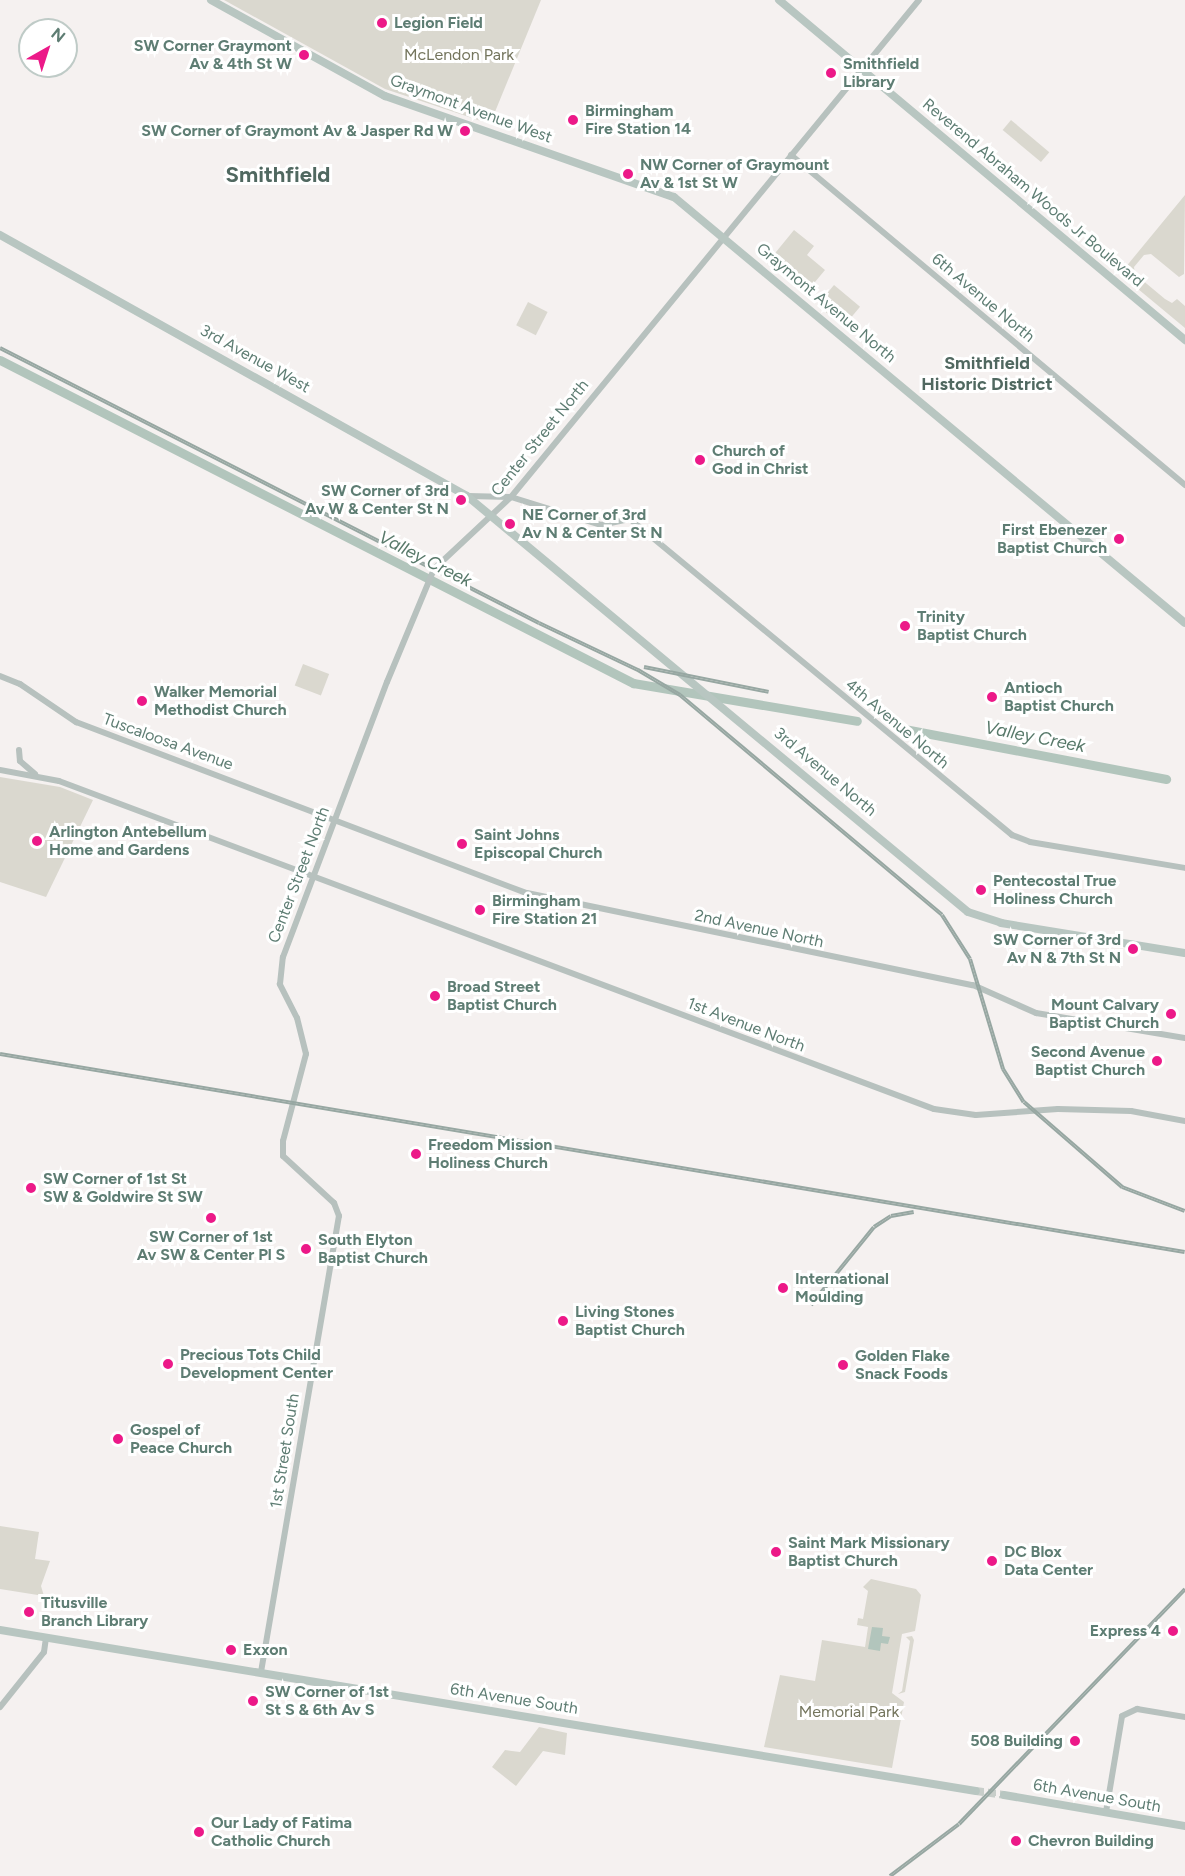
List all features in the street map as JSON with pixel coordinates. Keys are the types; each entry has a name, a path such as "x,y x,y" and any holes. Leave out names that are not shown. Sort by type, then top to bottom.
{"main road":[{"name":"Graymont Avenue West","path":"211,0 385,96 674,196 724,237"},
{"name":"Reverend Abraham Woods Jr Boulevard","path":"779,0 1185,340"},
{"name":"3rd Avenue West","path":"0,235 467,496 493,515"},
{"name":"Graymont Avenue North","path":"724,237 1185,623"},
{"name":"3rd Avenue North","path":"493,515 968,912 1001,923 1185,953"},
{"name":"6th Avenue South","path":"0,1630 976,1791"},
{"name":"6th Avenue South","path":"1004,1795 1185,1826"}],"street":[{"name":"Center Street North","path":"339,1216 334,1203 283,1156 306,1054 297,1018 280,984 283,957 312,875 433,572 447,554 512,497 919,0"},
{"name":"6th Avenue North","path":"791,155 1185,485"},
{"path":"467,496 512,497"},
{"name":"4th Avenue North","path":"512,497 592,524 614,525 630,519 1012,835 1030,842 1185,868"},
{"name":"Tuscaloosa Avenue","path":"0,676 20,684 76,722 335,818"},
{"path":"18,750 23,765 41,777"},
{"path":"0,770 41,777"},
{"name":"1st Avenue North","path":"41,777 312,875 934,1109 976,1115 1058,1109 1131,1111 1185,1121"},
{"name":"2nd Avenue North","path":"335,818 527,893 973,985 1036,1013 1185,1038"},
{"name":"1st Street South","path":"261,1672 339,1216"},
{"path":"0,1707 44,1652 46,1638"},
{"path":"1106,1812 1122,1716 1126,1711 1137,1709 1185,1717"}],"green space":[{"name":"McLendon Park","path":"224,0 541,0 490,124 385,89"},
{"path":"1011,120 1049,152 1041,162 1003,130"},
{"path":"1185,195 1184,274 1179,277 1151,254 1144,255 1134,267 1135,274 1165,299 1172,303 1177,299 1185,306 1185,328 1120,274"},
{"path":"794,230 814,246 807,255 825,270 805,294 767,263"},
{"path":"834,285 860,307 843,327 817,305"},
{"path":"528,302 548,312 536,335 516,325"},
{"path":"303,664 329,674 321,696 295,685"},
{"name":"Arlington Antebellum Home and Gardens","path":"0,777 60,787 93,800 46,897 0,882"},
{"path":"0,1526 39,1532 35,1559 50,1561 41,1586 44,1596 0,1589"},
{"name":"Memorial Park","path":"871,1579 916,1589 921,1595 915,1631 902,1634 892,1693 904,1702 892,1768 764,1747 780,1675 815,1681 822,1640 865,1647 868,1627 857,1625 858,1618 863,1619 868,1591 863,1587"},
{"path":"912,1636 914,1640 905,1692 898,1694 902,1691 910,1641 906,1637"},
{"path":"539,1727 567,1733 565,1755 543,1751 516,1786 492,1767 505,1750 520,1752"}],"shaded area":[{"path":"872,1627 883,1628 882,1636 890,1637 888,1644 881,1643 880,1651 868,1649"}],"waterway":[{"name":"Valley Creek","path":"0,360 633,683 857,721"},
{"name":"Valley Creek","path":"899,728 1166,779"}],"tunnel":[{"path":"976,1791 1004,1795"}],"railway":[{"path":"0,348 539,623 638,670 680,695 942,915 970,959 1003,1069 1024,1102 1122,1187 1185,1211"},
{"path":"644,667 769,692"},
{"path":"0,1054 1185,1252"},
{"path":"811,1305 874,1227 891,1216 914,1212"},
{"path":"890,1876 959,1824 1185,1589"}],"place":[{"name":"Legion Field","path":"382,23"},
{"name":"SW Corner Graymont Av & 4th St W","path":"304,55"},
{"name":"Smithfield Library","path":"831,73"},
{"name":"Birmingham Fire Station 14","path":"573,120"},
{"name":"SW Corner of Graymont Av & Jasper Rd W","path":"465,131"},
{"name":"NW Corner of Graymount Av & 1st St W","path":"628,174"},
{"name":"Church of God in Christ","path":"700,460"},
{"name":"SW Corner of 3rd Av W & Center St N","path":"461,500"},
{"name":"NE Corner of 3rd Av N & Center St N","path":"510,524"},
{"name":"First Ebenezer Baptist Church","path":"1119,539"},
{"name":"Trinity Baptist Church","path":"905,626"},
{"name":"Antioch Baptist Church","path":"992,697"},
{"name":"Walker Memorial Methodist Church","path":"142,701"},
{"name":"Arlington Antebellum Home and Gardens","path":"37,841"},
{"name":"Saint Johns Episcopal Church","path":"462,844"},
{"name":"Pentecostal True Holiness Church","path":"981,890"},
{"name":"Birmingham Fire Station 21","path":"480,910"},
{"name":"SW Corner of 3rd Av N & 7th St N","path":"1133,949"},
{"name":"Broad Street Baptist Church","path":"435,996"},
{"name":"Mount Calvary Baptist Church","path":"1171,1014"},
{"name":"Second Avenue Baptist Church","path":"1157,1061"},
{"name":"Freedom Mission Holiness Church","path":"416,1154"},
{"name":"SW Corner of 1st St SW & Goldwire St SW","path":"31,1188"},
{"name":"SW Corner of 1st Av SW & Center Pl S","path":"211,1218"},
{"name":"South Elyton Baptist Church","path":"306,1249"},
{"name":"International Moulding","path":"783,1288"},
{"name":"Living Stones Baptist Church","path":"563,1321"},
{"name":"Precious Tots Child Development Center","path":"168,1364"},
{"name":"Golden Flake Snack Foods","path":"843,1365"},
{"name":"Gospel of Peace Church","path":"118,1439"},
{"name":"Saint Mark Missionary Baptist Church","path":"776,1552"},
{"name":"DC Blox Data Center","path":"992,1561"},
{"name":"Titusville Branch Library","path":"29,1612"},
{"name":"Express 4","path":"1173,1631"},
{"name":"Exxon","path":"231,1650"},
{"name":"SW Corner of 1st St S & 6th Av S","path":"253,1701"},
{"name":"508 Building","path":"1075,1741"},
{"name":"Our Lady of Fatima Catholic Church","path":"199,1832"},
{"name":"Chevron Building","path":"1016,1841"}],"district":[{"name":"Smithfield","path":"278,175"},
{"name":"Smithfield Historic District","path":"987,374"}]}
